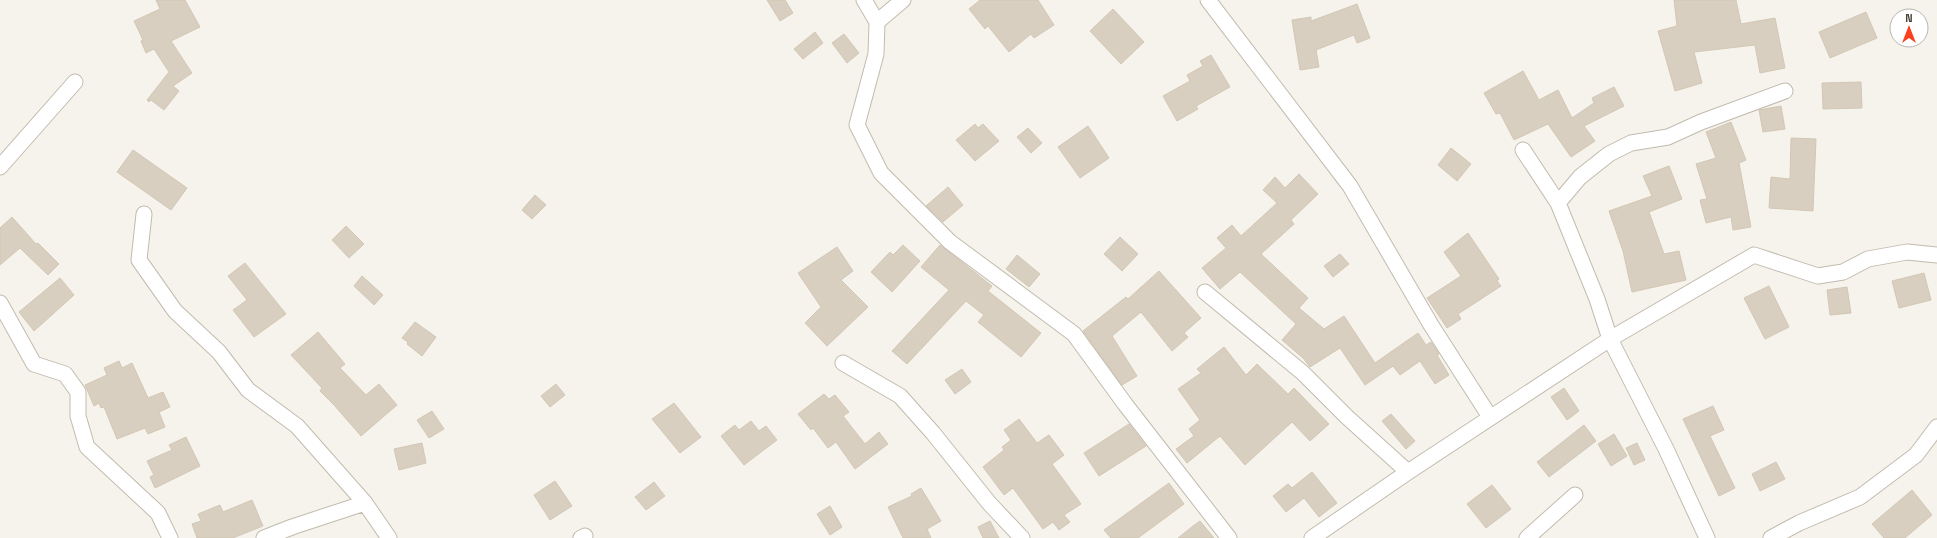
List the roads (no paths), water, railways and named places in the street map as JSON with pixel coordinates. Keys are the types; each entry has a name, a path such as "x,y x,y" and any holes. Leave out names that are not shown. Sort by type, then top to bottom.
{"street":[{"path":"864,0 877,22 876,54 857,125 880,173 950,242 1074,334 1129,410 1229,538"},
{"path":"877,22 903,0"},
{"path":"1208,0 1350,186 1431,325 1490,417"},
{"path":"0,167 75,82"},
{"path":"1558,203 1580,177 1609,154 1631,143 1668,137 1701,122 1785,90"},
{"path":"1523,150 1558,203 1597,299 1610,338 1666,449 1707,538"},
{"path":"144,214 139,260 175,311 219,352 248,390 297,426 365,502 389,538"},
{"path":"1312,538 1408,472 1610,338 1754,255 1818,276 1843,272 1868,259 1907,252 1937,255"},
{"path":"1205,292 1303,372 1347,417 1408,472"},
{"path":"0,303 34,364 64,374 78,392 78,416 87,446 158,513 170,538"},
{"path":"843,363 900,396 933,433 989,503 1022,538"},
{"path":"1771,538 1799,523 1860,496 1916,455 1937,427"},
{"path":"1527,538 1575,495"},
{"path":"264,538 365,502"}]}
